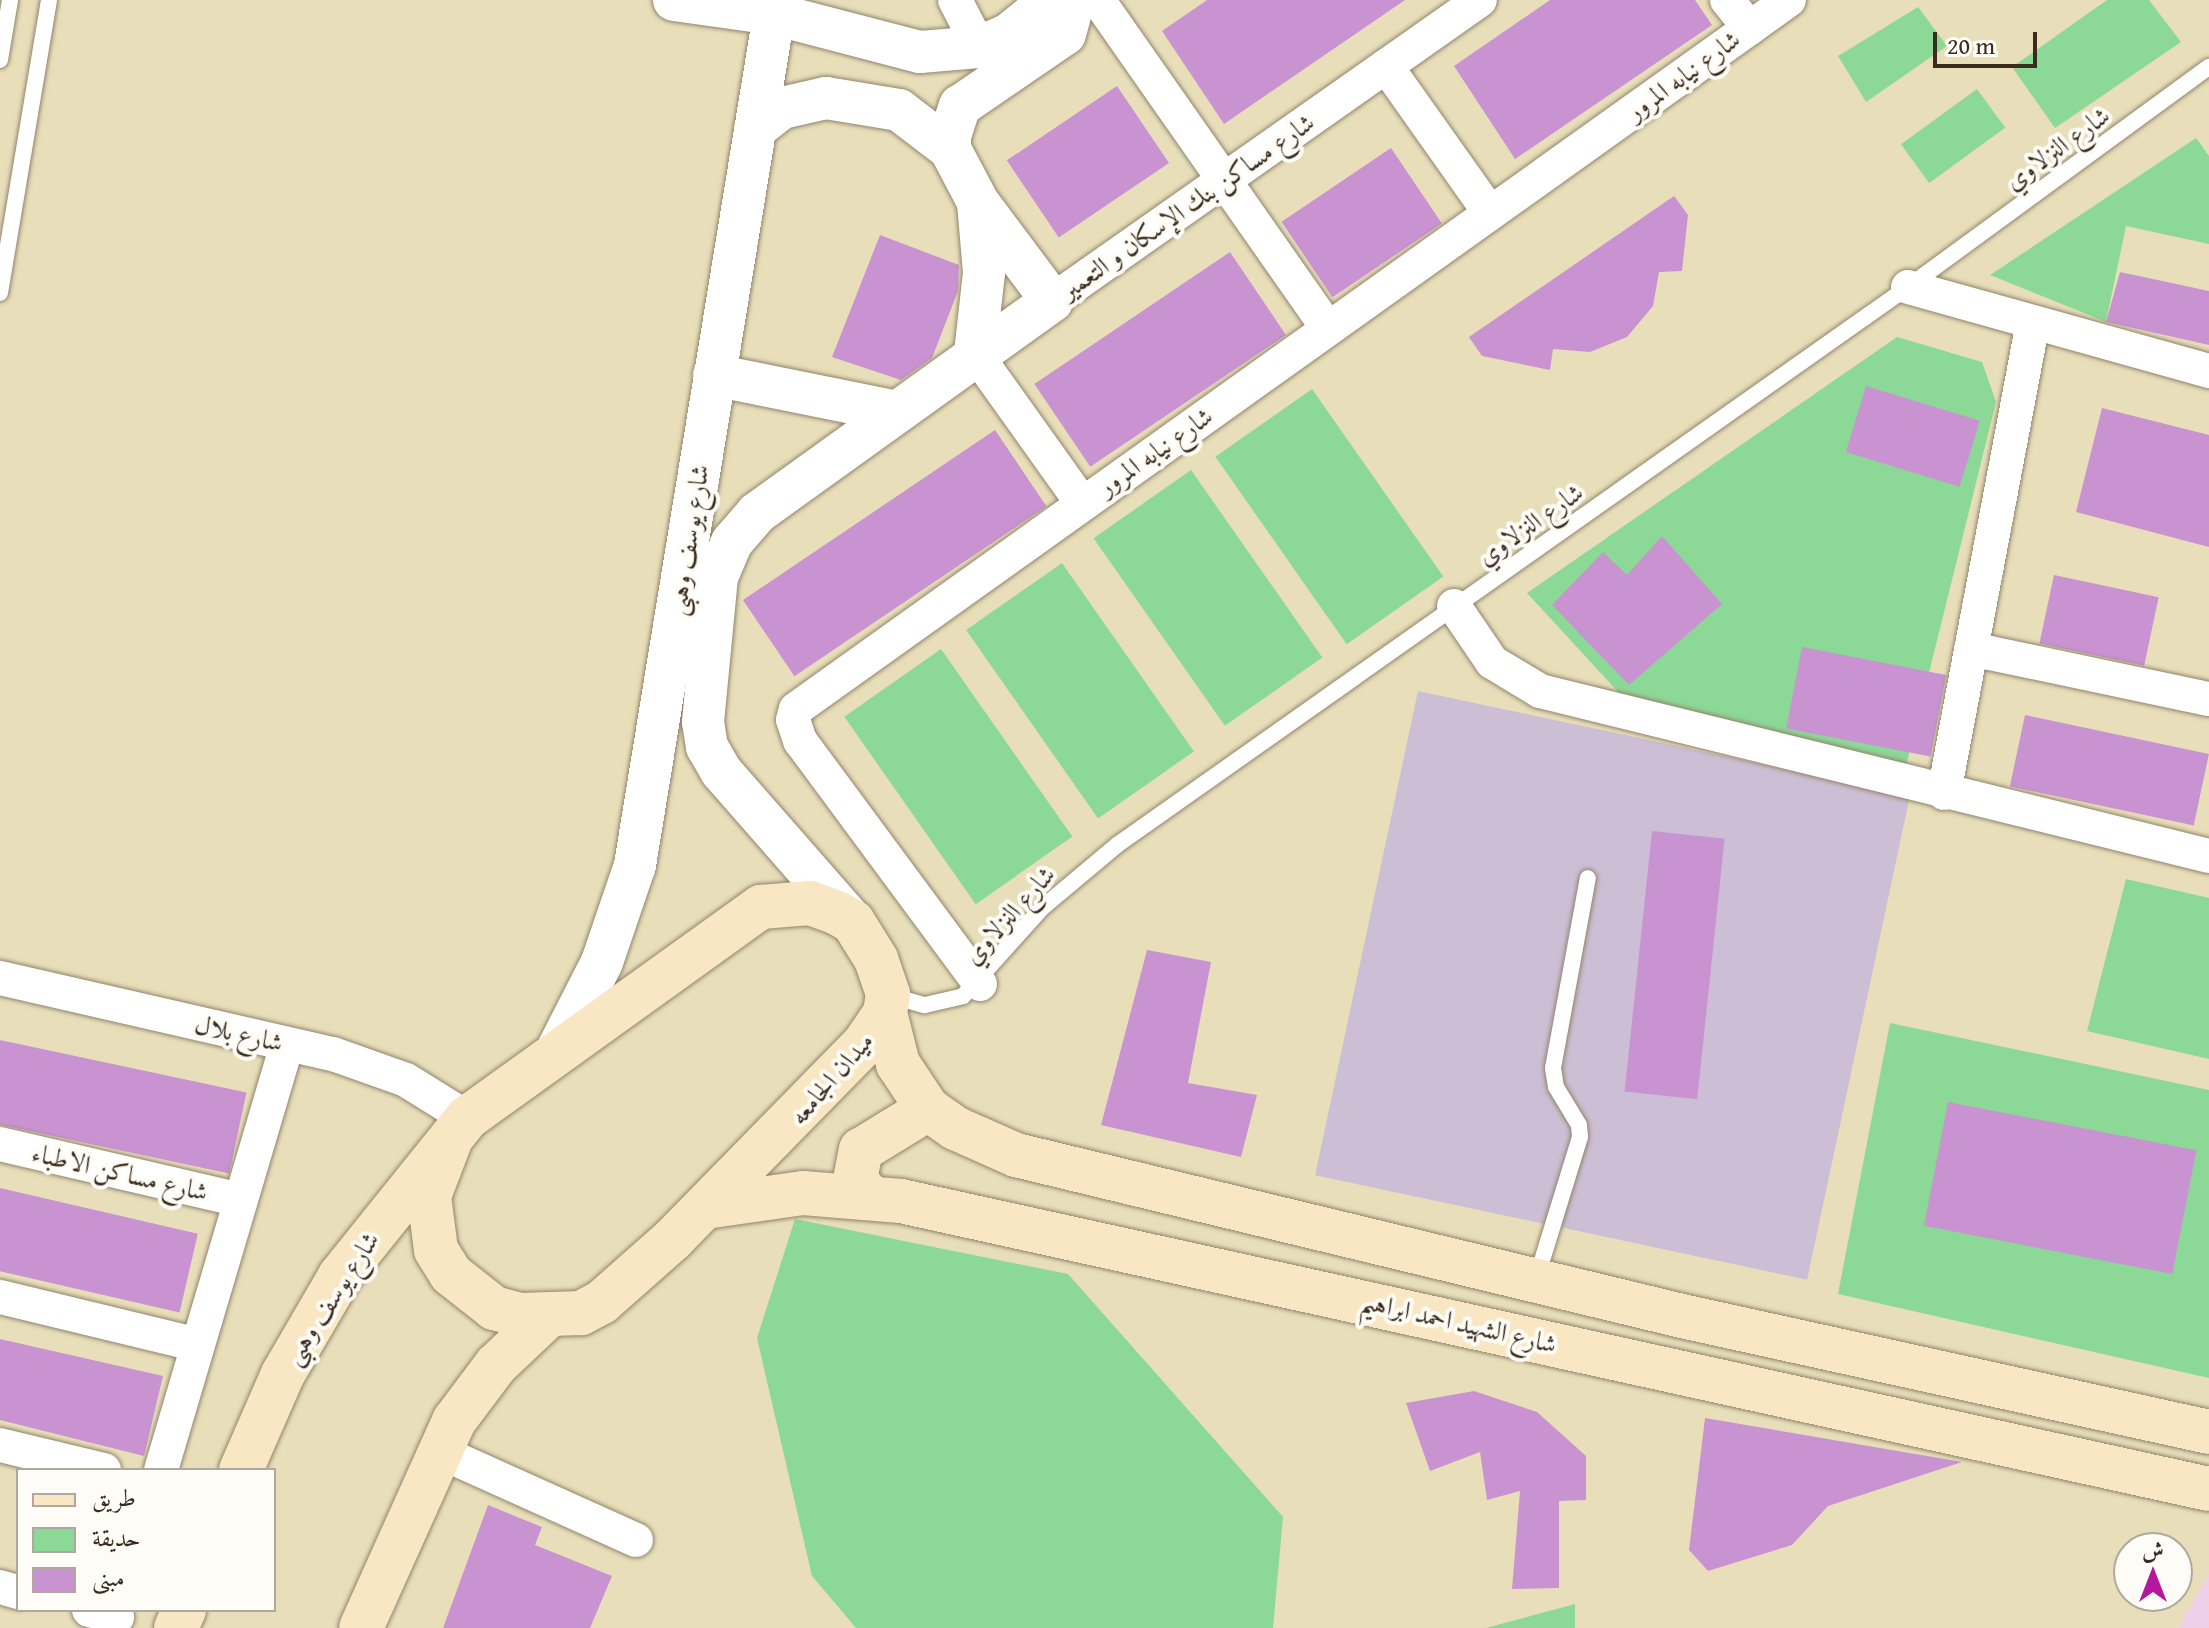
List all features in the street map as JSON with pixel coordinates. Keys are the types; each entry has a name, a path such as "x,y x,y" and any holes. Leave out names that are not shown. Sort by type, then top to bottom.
{"main road":[{"path":"458,1131 556,1052 761,907 810,903 853,922 876,959 898,1064 928,1109 955,1128 1016,1155 1535,1281 2209,1432"},
{"name":"ميدان الجامعه","path":"458,1131 429,1196 436,1250 470,1293 494,1308 548,1316 581,1313 602,1302 705,1207 834,1080 886,1004"},
{"path":"869,1196 855,1180 861,1150 928,1109"},
{"name":"شارع يوسف وهبى","path":"242,1468 283,1374 340,1276 458,1131"},
{"name":"شارع الشهيد احمد ابراهيم","path":"705,1207 803,1193 869,1196 1524,1336 2209,1489"},
{"path":"1524,1336 1535,1281"},
{"path":"361,1628 438,1451 474,1391 548,1316"}],"street":[{"path":"955,0 979,47"},
{"path":"692,1 774,14 920,52 979,47 1009,34 1051,0"},
{"path":"950,149 952,123 960,106 1056,44 1071,22 1074,0"},
{"path":"1098,0 1328,328"},
{"path":"1727,0 1750,28"},
{"name":"شارع نيابه المرور","path":"980,984 800,741 793,720 804,700 1789,0"},
{"name":"شارع مساكن بنك الإسكان و التعمير","path":"893,411 1386,66 1457,6"},
{"name":"شارع يوسف وهبى","path":"556,1052 581,1009 620,914 635,865 774,14"},
{"path":"1386,66 1490,213"},
{"path":"755,129 782,108 826,98 899,110 950,149 978,202 1052,301"},
{"path":"978,202 984,273 975,353 1082,503"},
{"path":"1908,287 2209,371"},
{"path":"1944,793 2033,322"},
{"path":"714,375 893,411"},
{"name":"شارع يوسف وهبى","path":"853,922 721,771 707,747 703,722 713,596 732,542 757,513 893,411"},
{"path":"1454,606 1492,662 1540,691 2209,856"},
{"path":"1971,649 2209,699"},
{"path":"655,747 707,747"},
{"name":"شارع بلال","path":"0,978 370,1065 440,1099 458,1131"},
{"path":"162,1468 195,1344 287,1044"},
{"name":"شارع مساكن الاطباء","path":"0,1144 241,1200"},
{"path":"0,1297 195,1344"},
{"path":"0,1445 96,1468"},
{"path":"438,1451 636,1540"}],"lane":[{"path":"0,60 10,0"},
{"path":"0,293 49,0"},
{"name":"شارع النزلاوي","path":"886,1004 945,1003 980,984 1009,944 1078,875 1908,287 2209,67"},
{"path":"1535,1281 1580,1137 1579,1125 1556,1087 1553,1068 1588,878"}],"shaded area":[{"path":"1418,691 1910,796 1807,1280 1315,1175"},
{"path":"2209,1574 2209,1628 2178,1628 2187,1612 2193,1612 2193,1602"}],"green space":[{"path":"2107,0 2149,0 2181,42 2055,128 2012,67"},
{"path":"1918,7 1947,46 1866,102 1838,56"},
{"path":"1977,89 2005,128 1929,183 1901,144"},
{"path":"2196,138 2209,156 2209,244 2126,226 2106,322 1990,275"},
{"path":"1897,337 1982,362 1996,402 1903,778 1632,707 1527,593"},
{"path":"1312,389 1443,577 1347,644 1215,457"},
{"path":"1191,470 1322,658 1225,726 1094,538"},
{"path":"1062,563 1194,751 1098,819 966,630"},
{"path":"941,649 1072,837 976,904 844,717"},
{"path":"2126,879 2209,898 2209,1059 2087,1031"},
{"path":"1890,1023 2209,1090 2209,1378 1838,1294"},
{"path":"795,1219 1068,1274 1283,1517 1273,1628 856,1628 812,1576 757,1338"},
{"path":"1575,1604 1575,1628 1486,1628"}],"building":[{"path":"1207,0 1405,0 1224,124 1162,31"},
{"path":"1550,0 1695,0 1712,25 1515,159 1454,66"},
{"path":"1117,86 1169,163 1059,237 1007,160"},
{"path":"1391,148 1442,223 1332,297 1282,222"},
{"path":"1674,196 1688,215 1682,271 1659,272 1653,306 1627,337 1590,352 1553,349 1550,370 1482,356 1469,337"},
{"path":"880,235 959,265 958,291 932,358 901,380 832,357"},
{"path":"1230,252 1286,335 1090,467 1034,384"},
{"path":"2120,272 2209,291 2209,345 2106,322"},
{"path":"1866,386 1980,421 1960,487 1846,452"},
{"path":"2102,408 2209,435 2209,547 2076,512"},
{"path":"995,430 1046,506 794,676 743,600"},
{"path":"1662,536 1722,604 1629,685 1552,605 1603,552 1627,575"},
{"path":"2054,575 2159,597 2144,666 2039,643"},
{"path":"1802,647 1946,675 1930,757 1786,728"},
{"path":"2025,715 2209,754 2194,825 2010,786"},
{"path":"1652,831 1725,839 1697,1099 1625,1092"},
{"path":"1147,950 1211,962 1188,1083 1257,1095 1241,1157 1101,1125"},
{"path":"0,1040 246,1092 229,1174 0,1125"},
{"path":"1948,1102 2196,1150 2172,1274 1924,1226"},
{"path":"0,1188 198,1234 180,1313 0,1271"},
{"path":"0,1339 163,1376 144,1456 0,1420"},
{"path":"1474,1391 1537,1412 1586,1456 1586,1500 1559,1501 1559,1588 1512,1589 1520,1491 1487,1500 1480,1452 1430,1471 1406,1403"},
{"path":"1705,1418 1962,1462 1828,1506 1792,1545 1708,1571 1689,1550"},
{"path":"488,1505 542,1527 535,1545 612,1576 590,1628 443,1628"}]}
